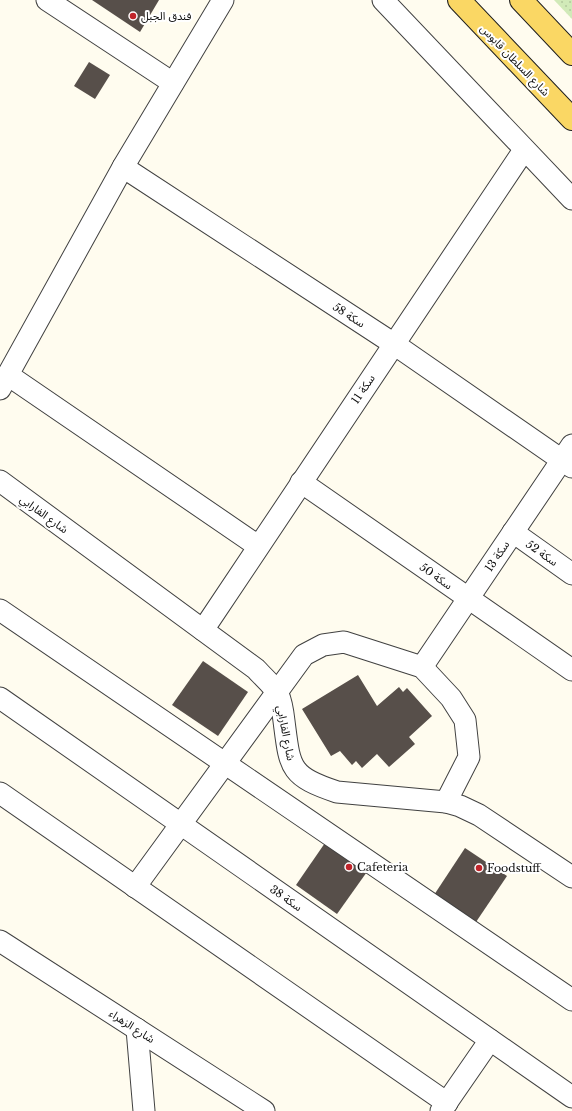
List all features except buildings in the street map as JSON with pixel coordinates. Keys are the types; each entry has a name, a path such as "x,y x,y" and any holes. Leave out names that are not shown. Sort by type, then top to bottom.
{"main road":[{"name":"شارع السلطان قابوس","path":"459,0 572,119"},
{"path":"521,0 572,54"}],"street":[{"path":"47,0 173,83"},
{"path":"222,0 123,167 4,382 258,546"},
{"path":"383,0 572,199"},
{"name":"سكة 11","path":"203,630 524,150"},
{"name":"سكة 58","path":"123,167 569,457"},
{"name":"سكة 13","path":"422,667 513,532 569,457"},
{"name":"شارع الفارابي","path":"0,481 256,669 277,694 282,705 288,757 294,770 320,787 336,792 446,802 460,806 479,815 572,877"},
{"name":"سكة 50","path":"301,482 572,670"},
{"name":"سكة 52","path":"513,532 572,574"},
{"path":"0,610 572,1000"},
{"path":"135,887 304,655 323,645 344,642 422,667 451,698 465,720 469,758 446,802"},
{"name":"سكة 38","path":"0,698 572,1097"},
{"path":"300,815 320,787"},
{"path":"0,793 135,887 444,1107 490,1040"},
{"name":"شارع الزهراء","path":"3,949 137,1029 264,1111"},
{"path":"137,1029 144,1111"}],"green space":[{"path":"554,0 572,0 572,19"}],"place":[{"name":"فندق الجبل","path":"133,16"},
{"name":"Cafeteria","path":"349,867"},
{"name":"Foodstuff","path":"479,868"}]}
